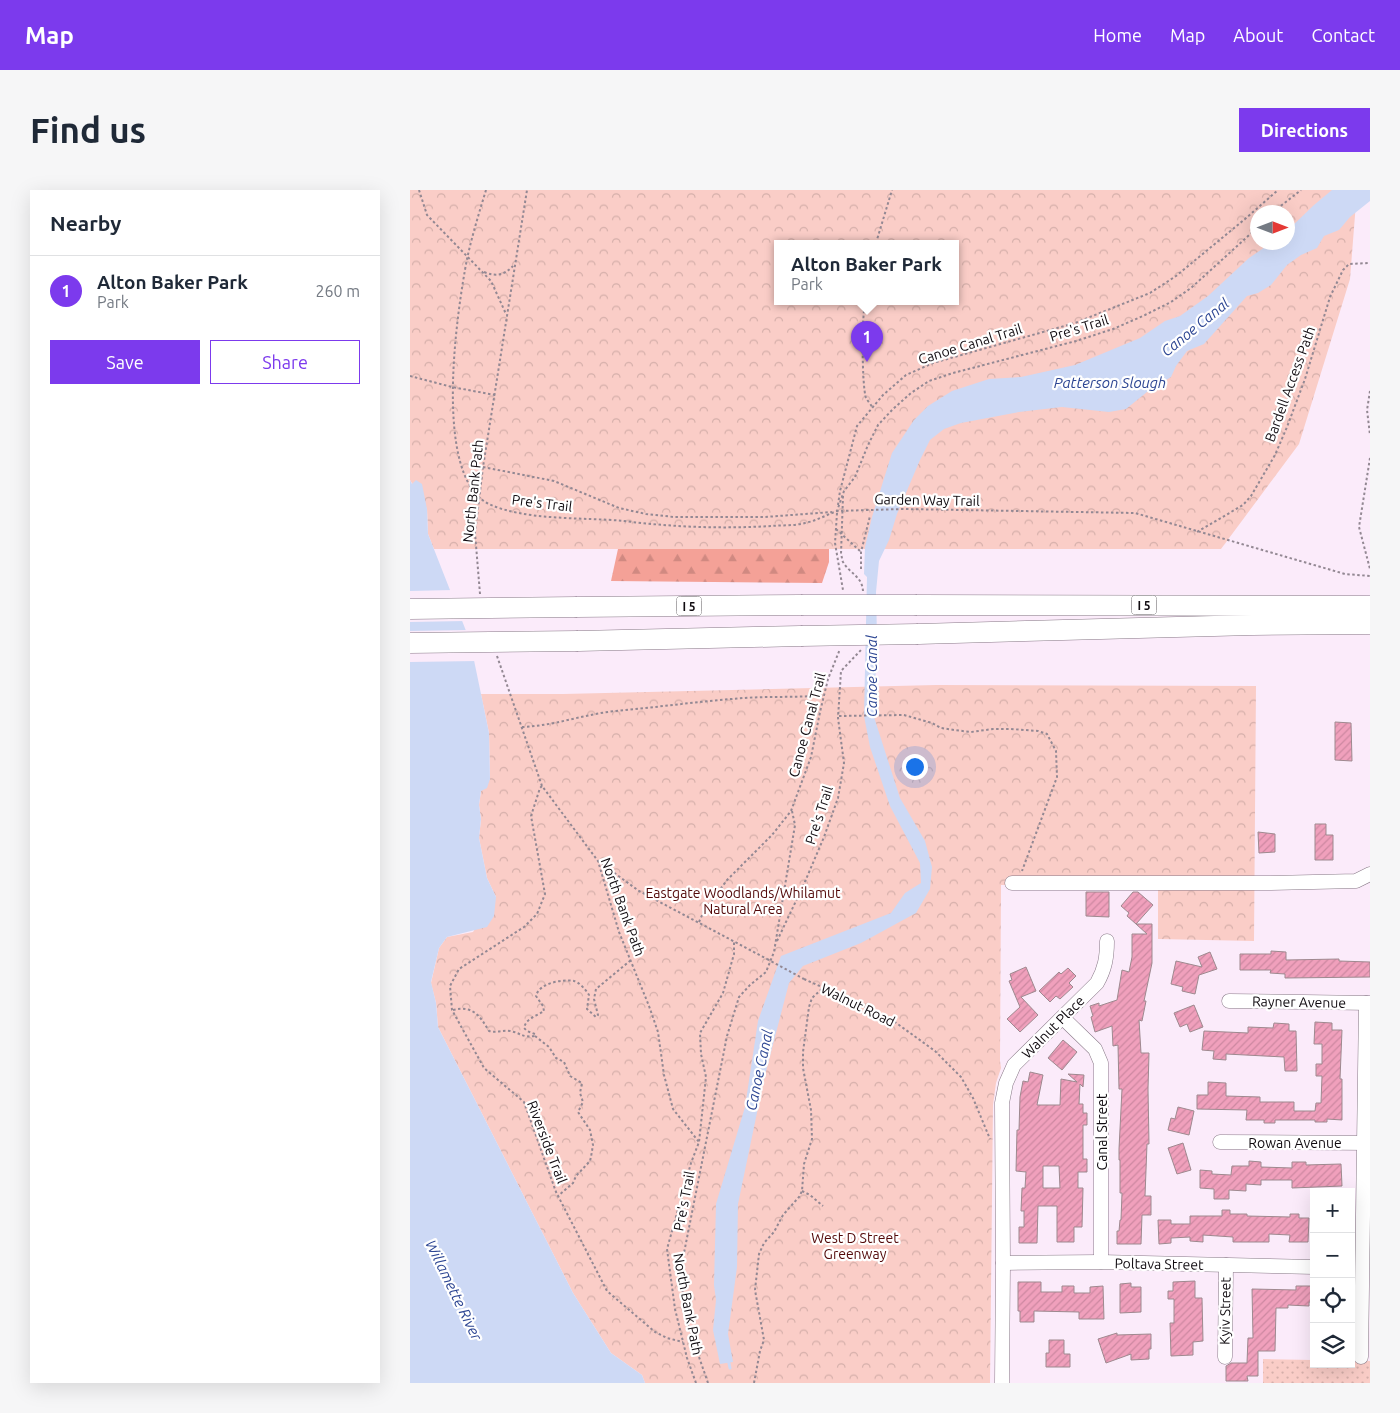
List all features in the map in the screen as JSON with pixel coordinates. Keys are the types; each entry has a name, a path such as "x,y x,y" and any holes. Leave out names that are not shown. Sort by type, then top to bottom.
{"highway":[{"name":"I 5","path":"410,609 801,605 1370,606"},
{"name":"I 5","path":"410,644 1370,624"}],"street":[{"path":"1015,883 1271,883 1356,881 1363,879 1369,874"},
{"name":"Walnut Place","path":"1003,1146 1002,1104 1006,1084 1014,1065 1097,983 1104,971 1107,959 1107,940"},
{"name":"Rayner Avenue","path":"1229,1000 1368,1003"},
{"path":"1361,1357 1361,1268 1367,1143 1368,1003"},
{"name":"Canal Street","path":"1063,1018 1095,1049 1101,1063 1101,1262"},
{"name":"Rowan Avenue","path":"1220,1142 1367,1143"},
{"path":"1002,1383 1003,1146"},
{"name":"Poltava Street","path":"1003,1262 1101,1262 1310,1267"},
{"name":"Kyiv Street","path":"1225,1357 1226,1265"}],"path":[{"path":"419,190 427,215 491,281 506,314"},
{"path":"480,498 472,489 463,473 456,446 452,411 452,387 467,257 486,190"},
{"name":"North Bank Path","path":"481,597 476,533 483,467 496,395 506,314 527,190"},
{"path":"877,240 892,190"},
{"name":"Canoe Canal Trail","path":"843,596 844,586 835,543 837,511 840,491 857,426 906,375 933,363 1075,323 1150,293 1176,276 1278,190"},
{"path":"1282,205 1301,190"},
{"name":"Pre's Trail","path":"480,498 489,504 525,514 648,524 753,527 805,524 837,511 844,491 854,477 878,425 892,409 929,381 953,372 1076,341 1113,329 1145,315 1171,302 1191,288 1250,234"},
{"name":"Bardell Access Path","path":"1197,532 1243,505 1251,496 1275,455 1287,427 1305,379 1330,297 1343,270 1349,264 1370,263"},
{"path":"482,271 500,276 514,266"},
{"path":"864,305 862,327 866,397 873,408"},
{"path":"410,376 452,387 496,395"},
{"path":"1370,391 1367,410 1370,435"},
{"path":"1370,458 1359,527 1370,569"},
{"name":"Garden Way Trail","path":"483,467 554,481 619,508 646,514 674,516 765,517 866,509 1135,513 1346,574 1370,576"},
{"name":"Pre's Trail","path":"844,491 841,554 843,562 860,580 862,593"},
{"path":"861,569 861,552 870,516"},
{"path":"836,529 861,552"},
{"name":"Canoe Canal Trail","path":"699,922 704,911 727,880 772,836 792,811 811,757 824,695 840,650 840,641"},
{"name":"Pre's Trail","path":"708,1383 688,1325 682,1288 683,1258 727,1036 739,997 766,972 775,946 824,837 838,798 844,763 838,716 841,671 861,651 863,646"},
{"name":"North Bank Path","path":"494,649 542,786 598,861 619,932 658,1032 664,1075 672,1109 699,1142 691,1163 667,1249 683,1342 696,1383"},
{"path":"522,726 546,725 612,711 746,698 824,695"},
{"path":"838,716 904,715 932,723 941,728 960,731 1011,728 1038,731 1046,734 1056,751 1058,762 1057,777 1015,883"},
{"name":"Riverside Trail","path":"542,786 531,816 545,894 537,914 524,927 459,969 450,986 452,1010 484,1068 524,1102 558,1196 608,1291 655,1332 667,1338 683,1342"},
{"path":"775,946 795,825 792,811"},
{"name":"Walnut Road","path":"598,861 639,891 804,979 888,1017 935,1051 961,1077 973,1098 991,1143 1003,1146"},
{"path":"699,1142 706,1077 701,1054 700,1033 722,993 734,954 734,941"},
{"path":"558,1196 573,1183 579,1172 590,1162 592,1140 590,1130 578,1112 583,1102 580,1093 582,1083 570,1076 564,1062 556,1058 549,1047 535,1034 527,1032 524,1028 525,1024 544,1011 536,996 538,991 545,985 565,980 575,981 579,984 588,995 587,1009 596,1017 598,1015 594,998 596,988 631,960"},
{"path":"754,1383 764,1340 755,1290 759,1254 764,1243 774,1232 802,1191 804,1164 812,1139 811,1110 804,1068 804,1052 809,1007 812,998 824,987"},
{"path":"452,1010 464,1007 470,1009 485,1022 489,1031 497,1033 510,1031 523,1037 535,1036"},
{"path":"802,1191 810,1194 823,1206"}],"green space":[{"path":"410,190 1357,190 1350,279 1299,444 1221,549 434,549 428,534 427,509 410,480"},
{"path":"623,526 829,540 829,562 822,583 611,581"},
{"name":"Eastgate Woodlands/Whilamut Natural Area","path":"936,685 1256,686 1254,941 1158,939 1158,887 1001,885 1001,1068 996,1083 993,1105 990,1383 645,1383 642,1375 611,1353 573,1293 438,1027 436,1003 431,983 439,948 447,937 473,932 496,897 487,878 479,838 481,791 490,779 489,733 481,694 563,694"},
{"path":"1263,1359 1310,1360 1310,1368 1355,1368 1355,1361 1370,1361 1370,1383 1263,1383"}],"water":[{"name":"Patterson Slough","path":"1332,190 1370,190 1370,201 1350,217 1339,230 1324,236 1317,248 1301,255 1287,265 1271,285 1258,293 1247,296 1204,344 1187,351 1176,366 1171,377 1147,392 1126,409 1109,412 1062,407 1019,412 961,423 944,429 930,440 897,514 889,540 879,561 876,592 877,637 874,717 900,798 925,841 932,867 930,889 916,913 861,943 803,966 789,983 764,1079 738,1204 737,1267 728,1334 733,1362 720,1364 713,1330 716,1300 714,1285 716,1204 745,1107 758,1021 781,956 891,913 905,893 921,883 920,863 890,806 870,747 864,716 867,577 864,574 865,547 872,517 892,453 914,420 928,406 952,391 989,379 1021,377 1075,365 1140,338 1165,321 1180,316 1208,296 1249,258 1261,250 1295,250 1295,223"},
{"name":"Willamette River","path":"410,480 412,484 416,480 422,484 427,509 428,534 470,641 489,733 490,779 487,788 481,791 479,838 487,878 496,897 494,916 487,927 447,937 439,948 431,982 436,1003 438,1027 573,1293 611,1353 642,1375 645,1383 410,1383"}],"pier":[{"path":"453,590 465,621 410,622 410,591"},
{"path":"468,630 477,661 410,662 410,631"}],"building":[{"path":"1335,722 1351,723 1352,761 1335,760"},
{"path":"1315,824 1326,824 1326,835 1333,835 1333,860 1315,860"},
{"path":"1258,832 1275,834 1275,852 1259,853"},
{"path":"1086,892 1109,892 1109,917 1086,916"},
{"path":"1133,892 1138,892 1153,905 1136,924 1127,916 1129,913 1121,906"},
{"path":"1136,924 1152,924 1152,963 1142,1021 1139,1020 1141,1053 1149,1053 1149,1144 1147,1144 1145,1196 1151,1196 1151,1215 1142,1215 1141,1244 1117,1244 1117,1231 1119,1231 1121,1220 1122,1193 1120,1193 1119,1149 1122,1089 1119,1089 1118,1045 1113,1046 1112,1026 1095,1032 1090,1006 1099,1003 1099,1006 1117,1000 1122,970 1129,972 1132,957 1132,934 1147,934"},
{"path":"1271,951 1286,952 1286,960 1339,959 1339,961 1370,962 1370,977 1285,978 1285,974 1270,973 1271,970 1240,970 1240,954 1271,954"},
{"path":"1210,952 1217,969 1199,975 1195,994 1182,991 1183,987 1171,984 1176,961 1202,967 1198,957"},
{"path":"1026,967 1036,991 1021,997 1038,1015 1020,1032 1007,1019 1020,1007 1009,981 1012,980 1010,974"},
{"path":"1068,968 1076,976 1069,983 1073,987 1060,999 1056,996 1050,1002 1039,991 1059,972 1061,974"},
{"path":"1194,1005 1203,1027 1190,1032 1187,1024 1180,1027 1174,1013"},
{"path":"1315,1022 1332,1023 1332,1030 1342,1030 1340,1079 1342,1079 1342,1120 1327,1119 1327,1122 1315,1122 1315,1120 1275,1120 1275,1123 1264,1123 1264,1120 1246,1120 1247,1110 1197,1109 1197,1095 1208,1095 1208,1082 1226,1083 1226,1096 1260,1097 1260,1102 1294,1102 1294,1111 1315,1111 1316,1103 1321,1103 1322,1076 1316,1076 1316,1064 1322,1064 1322,1044 1314,1044"},
{"path":"1274,1023 1289,1024 1289,1031 1296,1031 1297,1071 1285,1071 1284,1057 1226,1054 1226,1060 1213,1059 1214,1051 1202,1050 1204,1031 1248,1033 1248,1027 1273,1028"},
{"path":"1063,1040 1077,1052 1062,1070 1048,1058"},
{"path":"1030,1072 1043,1075 1037,1105 1060,1105 1061,1079 1077,1082 1068,1074 1084,1075 1083,1087 1080,1084 1079,1104 1083,1104 1083,1113 1087,1113 1087,1125 1083,1125 1083,1159 1087,1159 1087,1172 1078,1172 1078,1188 1083,1188 1082,1227 1074,1227 1074,1242 1057,1242 1057,1206 1038,1206 1037,1243 1019,1243 1019,1227 1024,1227 1024,1211 1021,1211 1022,1188 1025,1188 1026,1172 1016,1171 1017,1130 1019,1130 1020,1097 1023,1081 1028,1082","holes":["1043,1166 1059,1166 1060,1188 1043,1188"]},
{"path":"1178,1107 1194,1111 1189,1135 1168,1130 1171,1118 1175,1119"},
{"path":"1183,1143 1191,1170 1177,1174 1168,1148"},
{"path":"1249,1161 1261,1162 1261,1167 1292,1168 1292,1162 1306,1162 1306,1165 1341,1164 1342,1186 1292,1188 1292,1180 1261,1180 1261,1185 1246,1184 1246,1191 1229,1190 1229,1199 1214,1199 1214,1189 1200,1188 1200,1170 1212,1171 1212,1174 1231,1175 1232,1166 1249,1166"},
{"path":"1222,1210 1230,1210 1230,1214 1247,1214 1247,1216 1290,1217 1290,1214 1299,1214 1299,1218 1309,1218 1308,1242 1289,1242 1290,1235 1269,1234 1269,1242 1233,1242 1233,1237 1203,1235 1203,1242 1190,1241 1190,1237 1171,1238 1171,1243 1159,1244 1158,1220 1171,1220 1171,1224 1190,1224 1190,1216 1222,1216"},
{"path":"1195,1281 1195,1298 1202,1298 1203,1341 1193,1342 1193,1355 1171,1356 1170,1323 1174,1323 1174,1299 1168,1299 1168,1291 1173,1291 1173,1282"},
{"path":"1018,1282 1041,1282 1041,1292 1062,1292 1062,1286 1074,1286 1074,1293 1090,1293 1090,1287 1103,1286 1104,1319 1079,1319 1079,1312 1034,1311 1034,1322 1020,1322"},
{"path":"1131,1283 1131,1287 1141,1287 1141,1312 1120,1313 1120,1284"},
{"path":"1296,1286 1310,1286 1309,1306 1288,1305 1288,1308 1276,1308 1275,1351 1258,1351 1258,1376 1247,1376 1248,1381 1226,1381 1226,1366 1231,1363 1247,1363 1248,1338 1253,1338 1252,1289 1296,1290"},
{"path":"1117,1333 1117,1335 1151,1334 1149,1359 1131,1360 1131,1354 1106,1363 1098,1339"},
{"path":"1049,1340 1064,1340 1064,1354 1070,1354 1070,1367 1046,1367 1046,1353 1049,1353"}],"waterway":[{"name":"Canoe Canal","path":"728,1359 730,1368"}],"place":[{"name":"Alton Baker Park","path":"867,362"}],"park label":[{"name":"West D Street Greenway","path":"855,1246"}]}
